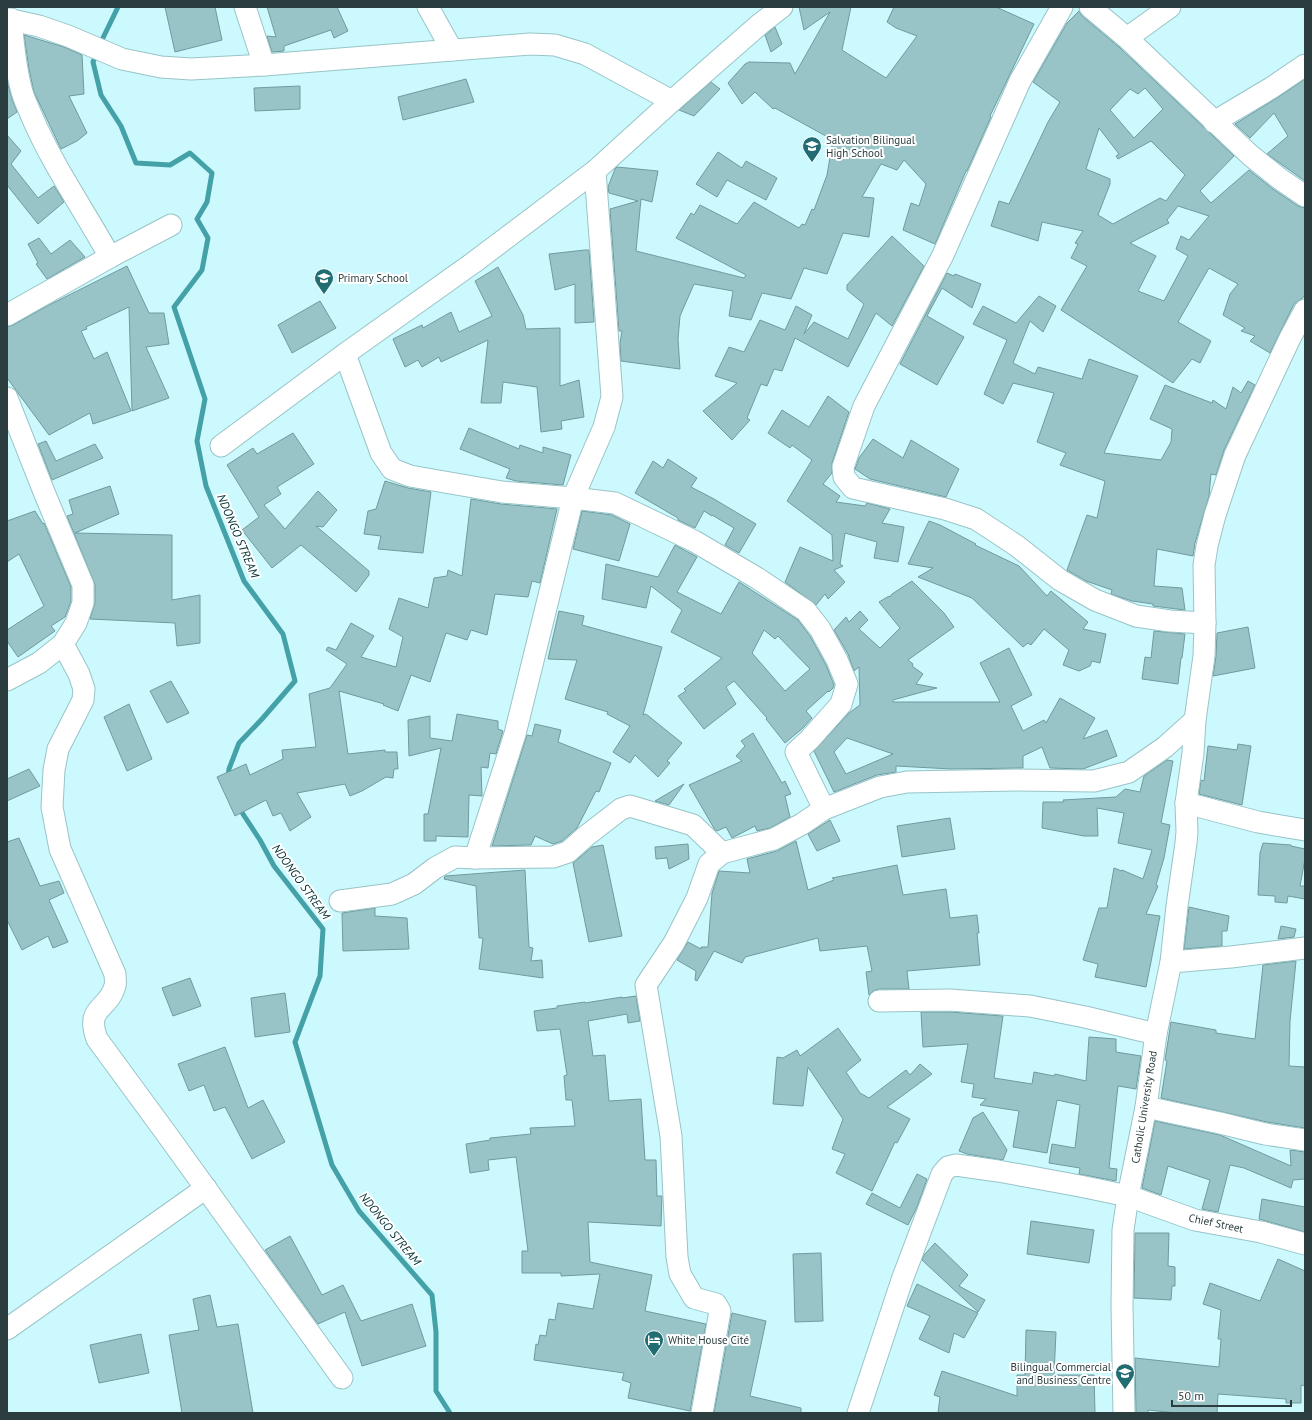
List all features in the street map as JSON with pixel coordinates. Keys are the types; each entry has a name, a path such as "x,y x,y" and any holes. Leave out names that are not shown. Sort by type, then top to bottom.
{"street":[{"path":"246,7 264,65"},
{"path":"428,7 452,50"},
{"path":"221,446 595,171 672,101 760,24 782,7"},
{"path":"1062,7 1020,81 943,255 864,406 843,467 844,477 853,488 945,509 976,519 1017,546 1060,580 1095,600 1136,616 1170,621 1205,623"},
{"path":"1090,7 1127,38 1250,155 1305,196"},
{"path":"1127,38 1170,7"},
{"path":"110,257 46,147 21,89 9,19 39,26 68,36 122,59 161,67 191,69 264,65 530,44 555,45 585,54 672,101"},
{"path":"1214,122 1271,88 1305,65"},
{"path":"475,858 515,734 573,498 604,427 612,396 595,171"},
{"path":"7,315 110,257 171,225"},
{"name":"Catholic University Road","path":"1124,1413 1122,1290 1124,1230 1128,1196 1146,1107 1156,1034 1171,962 1186,843 1186,803 1204,656 1204,565 1207,546 1234,455 1305,310"},
{"path":"345,354 381,453 392,469 410,476 502,492 615,503 694,541 757,578 806,611 824,636 838,660 847,684 841,704 810,739 796,752 824,809"},
{"path":"7,398 83,585 83,603 76,623 63,644 39,664 7,680"},
{"path":"63,644 79,674 84,689 83,700 58,749 54,770 52,807 60,849 115,974 116,986 110,997 93,1016 93,1028 97,1039 342,1378"},
{"path":"702,1413 720,1311 716,1304 694,1298 680,1274 677,1257 671,1136 646,985 674,943 697,898 709,864 722,853 774,839 802,824 824,809 880,787 907,782 1018,780 1094,781 1129,772 1165,747 1195,720"},
{"path":"1186,803 1258,822 1305,830"},
{"path":"340,901 392,894 414,884 435,868 455,857 553,857 568,852 621,809 630,806 693,825 722,853"},
{"path":"1171,962 1231,957 1305,948"},
{"path":"880,1001 950,1000 1030,1006 1085,1016 1156,1034"},
{"path":"1146,1107 1266,1134 1305,1140"},
{"name":"Chief Street","path":"858,1413 902,1280 942,1174 948,1167 956,1165 998,1171 1128,1196 1195,1220 1261,1232 1305,1244"},
{"path":"7,1328 206,1188"}],"building":[{"path":"165,7 215,7 222,40 175,52"},
{"path":"267,7 337,7 348,31 334,38 331,30 284,46 284,51 272,52 267,36 276,37"},
{"path":"799,7 851,7 842,50 886,78 917,36 896,28 887,22 894,7 996,7 1034,24 990,116 991,117 935,244 903,230 911,203 919,206 926,184 904,160 897,170 881,164 862,197 874,198 869,237 843,233 827,274 804,268 791,299 762,293 751,320 729,316 733,291 694,284 680,316 678,339 680,369 621,361 620,343 622,331 619,331 610,209 638,201 609,193 608,187 617,167 658,171 652,202 641,199 636,251 744,278 746,275 676,238 691,213 694,215 700,205 737,224 754,202 799,228 802,224 805,225 812,209 814,210 827,175 833,140 775,108 773,109 755,92 742,104 728,83 745,64 749,62 790,63 795,74 830,12 804,30"},
{"path":"1079,11 1082,16 1119,47 1234,156 1200,191 1211,203 1249,170 1298,206 1305,208 1305,296 1294,304 1270,353 1250,341 1255,336 1241,331 1245,328 1223,315 1230,294 1238,284 1209,268 1178,322 1211,341 1200,363 1192,359 1173,383 1061,310 1087,266 1071,258 1078,244 1075,243 1083,231 1042,222 1038,241 991,226 999,201 1009,204 1048,122 1060,102 1033,82 1067,23","holes":["1145,88 1163,109 1134,138 1110,110 1130,89 1138,94","1099,128 1119,154 1116,156 1118,159 1151,141 1185,175 1166,201 1160,198 1113,224 1098,215 1110,184 1110,179 1086,169","1178,206 1209,216 1189,240 1181,236 1176,249 1188,256 1164,301 1138,291 1156,256 1130,243 1169,223 1167,220"]},
{"path":"775,27 782,44 771,52 765,35"},
{"path":"24,35 64,47 82,55 84,94 69,96 87,133 77,141 61,149 34,92"},
{"path":"466,79 474,102 403,120 398,97"},
{"path":"1305,79 1305,181 1267,154 1288,136 1274,113 1250,138 1235,124"},
{"path":"7,81 17,112 7,119"},
{"path":"711,82 720,89 694,116 679,110"},
{"path":"300,86 300,109 255,111 254,88"},
{"path":"7,135 21,151 11,164 38,198 54,186 64,202 38,224 7,185"},
{"path":"718,152 742,168 746,161 777,178 766,200 727,180 717,197 696,184"},
{"path":"892,236 924,266 892,326 876,313 848,367 795,338 782,371 774,369 767,386 761,384 747,418 750,420 732,440 703,411 737,383 715,376 729,347 744,352 760,320 785,330 796,306 812,315 804,334 814,322 848,339 864,304 847,290 847,285"},
{"path":"39,238 51,254 70,240 85,257 47,279 36,264 38,263 28,244"},
{"path":"589,250 594,322 575,323 575,284 555,290 549,254"},
{"path":"127,266 149,313 164,313 169,344 146,347 169,398 132,411 129,307 86,327 87,329 81,331 94,359 107,352 131,411 93,424 90,413 49,435 7,378 7,327"},
{"path":"498,267 523,315 526,329 560,328 560,386 579,380 584,417 561,421 562,429 541,432 537,387 503,382 501,403 481,403 488,340 441,362 439,357 422,367 418,360 405,367 393,339 422,325 423,328 451,312 459,332 492,316 475,281"},
{"path":"947,273 954,276 955,274 981,284 972,308 942,288 927,316 964,337 937,385 900,364"},
{"path":"1039,296 1056,306 1043,332 1030,321 1013,363 1035,374 1038,367 1082,379 1089,359 1138,376 1104,453 1161,460 1171,442 1172,429 1150,419 1165,385 1212,403 1213,400 1226,409 1233,387 1241,393 1248,381 1255,385 1224,450 1216,475 1211,474 1209,496 1195,543 1193,556 1157,549 1154,586 1182,588 1185,610 1153,606 1153,604 1132,601 1111,594 1112,590 1086,581 1067,570 1087,515 1097,518 1105,481 1060,465 1066,453 1037,442 1054,393 1013,383 1003,404 984,394 1007,340 973,324 983,306 1016,323"},
{"path":"320,301 336,328 292,353 278,325"},
{"path":"828,396 849,412 832,463 832,473 823,484 840,496 836,502 865,506 867,503 890,509 882,523 904,527 898,562 874,558 877,542 845,533 840,564 843,566 834,570 845,582 828,599 825,594 816,605 785,582 800,547 833,561 832,535 787,501 812,460 792,445 790,448 768,433 782,410 809,427"},
{"path":"469,428 519,449 520,445 543,453 543,447 571,455 563,485 516,481 506,478 510,469 460,449"},
{"path":"293,433 314,464 277,487 281,494 264,505 285,529 318,491 337,510 323,527 316,526 369,571 369,575 356,592 301,545 272,568 242,530 259,517 227,465 253,448 257,454"},
{"path":"873,439 903,458 911,440 959,469 946,497 870,479 855,469 859,458"},
{"path":"46,441 56,461 95,444 103,458 52,480 38,444"},
{"path":"668,459 697,478 691,487 756,524 739,553 725,545 734,528 712,515 704,511 695,528 678,520 678,518 635,493 653,461 663,468"},
{"path":"385,481 408,488 431,492 423,553 378,549 381,536 364,534 368,511 376,509"},
{"path":"110,486 119,514 75,533 172,535 172,600 200,595 200,643 177,646 175,623 90,619 95,603 95,585 67,516 73,514 69,500"},
{"path":"471,499 501,504 557,509 540,583 532,581 528,597 495,594 487,635 471,630 467,640 446,633 430,682 411,675 398,711 383,705 384,704 339,691 348,754 385,750 385,752 397,752 398,769 394,769 393,778 386,777 350,796 345,784 297,793 311,817 290,831 281,813 273,816 266,800 235,816 217,777 246,764 250,775 283,759 282,750 316,747 309,694 330,688 347,664 326,650 328,647 336,650 351,623 374,636 361,657 396,667 403,637 389,629 399,598 428,608 434,578 447,576 448,570 462,576"},
{"path":"35,511 43,524 44,523 71,587 71,601 65,617 51,626 55,631 18,657 7,641 7,630 44,606 19,554 7,562 7,521"},
{"path":"582,511 612,515 630,524 619,561 573,549"},
{"path":"929,521 940,525 976,544 975,545 1019,566 1047,596 1051,591 1088,622 1083,629 1106,634 1100,663 1092,661 1090,666 1079,671 1063,665 1069,650 1044,629 1031,645 1028,643 1023,647 972,598 918,577 933,568 908,564"},
{"path":"675,545 697,557 677,592 721,614 739,582 798,620 810,636 826,665 834,685 829,692 828,691 806,711 812,718 803,728 785,743 766,719 767,718 734,681 726,687 736,704 704,729 678,696 686,691 684,689 722,658 671,632 682,610 651,586 646,608 602,599 606,564 658,577","holes":["764,630 775,639 778,636 810,669 785,691 752,653"]},
{"path":"912,581 944,613 954,627 908,660 913,664 912,666 923,674 916,684 937,688 893,700 893,702 1000,702 980,663 1009,648 1032,695 1011,706 1023,731 1044,720 1046,723 1060,698 1095,718 1083,739 1107,730 1117,756 1083,769 1050,768 1042,747 1023,756 1023,768 951,769 896,766 896,772 877,775 834,792 814,751 849,713 860,705 859,667 854,671 848,654 834,630 846,617 849,622 860,611 868,620 859,629 880,648 900,628 879,602 889,596 890,597 892,594","holes":["847,738 893,754 846,774 834,752"]},
{"path":"559,611 584,616 582,625 662,647 643,715 646,714 682,743 667,761 670,763 658,777 635,755 630,763 613,752 630,726 607,714 608,712 565,699 577,660 548,659"},
{"path":"1248,627 1255,668 1213,676 1217,633"},
{"path":"1154,631 1185,634 1178,684 1142,679 1145,657 1151,658"},
{"path":"171,681 189,713 167,723 150,691"},
{"path":"129,704 152,759 127,771 104,717"},
{"path":"457,714 498,721 498,729 503,731 496,754 490,753 488,768 481,767 482,796 469,795 468,837 436,836 436,841 424,841 424,814 428,814 441,748 409,756 408,720 430,716 430,738 452,741"},
{"path":"535,724 561,730 558,742 611,763 599,792 596,791 577,828 562,841 553,844 535,836 531,845 492,846 527,735 532,736"},
{"path":"753,733 782,783 785,781 791,794 785,796 790,817 770,828 757,831 755,826 732,838 726,827 717,831 715,830 689,785 742,761 736,756 745,746 741,741"},
{"path":"1238,744 1251,746 1242,805 1199,794 1201,780 1204,781 1208,746 1237,750"},
{"path":"1167,760 1173,761 1161,823 1170,825 1164,858 1156,885 1158,886 1146,914 1160,916 1146,987 1095,977 1098,964 1083,960 1099,908 1107,908 1114,868 1143,879 1152,850 1118,843 1124,813 1097,808 1098,836 1084,836 1042,828 1043,802 1064,802 1063,800 1116,797 1125,789 1140,792 1144,776"},
{"path":"29,769 40,786 7,801 7,779"},
{"path":"684,784 669,805 655,801"},
{"path":"950,818 955,849 902,857 897,826"},
{"path":"830,820 840,841 817,851 808,834"},
{"path":"19,838 40,886 59,881 64,893 49,900 68,942 53,948 48,936 22,950 7,920 7,842"},
{"path":"796,841 808,890 834,880 832,878 897,865 903,895 946,889 950,918 977,915 980,965 907,971 909,989 879,989 873,991 869,995 866,972 872,971 867,946 820,951 818,938 745,957 742,963 714,951 697,981 695,980 696,971 677,960 688,942 701,949 701,947 708,947 712,893 719,871 750,873 747,859 777,851"},
{"path":"1263,843 1291,845 1305,849 1305,859 1300,886 1305,886 1305,899 1288,896 1287,903 1275,902 1275,896 1258,895 1260,853"},
{"path":"688,844 689,859 669,869 667,858 656,859 655,847"},
{"path":"603,845 622,936 589,942 573,863 592,847"},
{"path":"525,870 529,947 533,948 531,961 542,960 543,978 479,969 483,938 479,938 476,886 444,879 445,876"},
{"path":"1189,907 1229,916 1227,931 1222,931 1222,946 1184,949"},
{"path":"375,908 375,916 407,918 409,949 343,951 342,913"},
{"path":"1281,926 1296,929 1294,937 1278,939"},
{"path":"1296,961 1290,1021 1289,1066 1305,1067 1305,1128 1267,1122 1161,1098 1171,1022 1216,1030 1216,1033 1255,1039 1263,965"},
{"path":"190,978 201,1006 173,1016 162,988"},
{"path":"285,993 290,1032 255,1037 251,998"},
{"path":"636,996 640,1021 628,1023 627,1014 588,1021 593,1056 605,1055 609,1101 641,1099 645,1160 656,1160 657,1196 662,1196 661,1226 588,1222 590,1262 652,1275 645,1311 706,1324 690,1411 628,1398 631,1383 622,1380 624,1373 534,1360 536,1344 538,1345 540,1335 546,1336 549,1319 555,1320 558,1303 593,1309 600,1274 561,1276 561,1273 522,1273 522,1251 528,1251 516,1157 488,1160 489,1170 470,1173 466,1144 490,1140 490,1138 531,1134 530,1128 575,1126 572,1100 566,1100 564,1076 567,1075 560,1029 537,1031 534,1011 557,1008 557,1006"},
{"path":"921,1012 950,1012 1003,1016 994,1078 1032,1084 1034,1072 1054,1076 1055,1074 1086,1081 1089,1037 1116,1039 1116,1052 1141,1056 1136,1089 1118,1086 1109,1168 1117,1169 1116,1181 1079,1174 1080,1168 1049,1163 1052,1144 1075,1148 1080,1105 1057,1100 1047,1153 1013,1147 1019,1111 980,1105 986,1099 972,1097 974,1084 961,1082 968,1044 923,1047"},
{"path":"838,1028 861,1060 846,1072 860,1093 869,1098 906,1070 910,1075 920,1064 932,1074 887,1107 910,1119 897,1143 895,1142 872,1191 836,1173 845,1154 832,1149 843,1119 808,1067 803,1106 773,1104 777,1057 783,1058 797,1050 800,1056"},
{"path":"225,1047 248,1108 263,1100 285,1142 252,1159 225,1107 214,1111 204,1085 189,1091 178,1064"},
{"path":"983,1112 1007,1150 1003,1160 967,1154 959,1151 973,1118"},
{"path":"1155,1121 1220,1135 1291,1166 1290,1150 1305,1152 1305,1179 1293,1180 1291,1188 1244,1168 1230,1165 1218,1212 1202,1209 1210,1180 1168,1166 1161,1195 1142,1188"},
{"path":"917,1174 927,1179 917,1207 908,1225 866,1204 872,1193 900,1208"},
{"path":"1262,1199 1305,1207 1305,1232 1259,1219"},
{"path":"1031,1221 1094,1230 1089,1263 1027,1254"},
{"path":"1135,1233 1169,1233 1168,1266 1175,1267 1175,1286 1172,1286 1171,1300 1134,1298"},
{"path":"290,1236 322,1295 343,1285 361,1321 412,1304 426,1346 362,1366 345,1312 318,1324 265,1250"},
{"path":"935,1243 968,1275 959,1286 985,1300 978,1312 922,1260 924,1255"},
{"path":"821,1253 823,1321 795,1322 793,1254"},
{"path":"1278,1259 1305,1271 1305,1386 1301,1385 1301,1403 1286,1403 1286,1399 1218,1394 1217,1413 1176,1413 1148,1410 1148,1413 1136,1413 1135,1358 1219,1367 1221,1339 1218,1339 1221,1310 1203,1304 1210,1283 1260,1301"},
{"path":"917,1284 978,1313 964,1338 954,1333 949,1353 919,1339 930,1316 907,1306"},
{"path":"210,1295 217,1327 238,1324 253,1413 182,1413 169,1335 199,1330 193,1299"},
{"path":"732,1313 766,1321 750,1396 801,1408 801,1413 714,1413"},
{"path":"1026,1330 1056,1332 1054,1375 1094,1375 1095,1413 938,1413 940,1397 934,1395 942,1371 1017,1396 1017,1375 1025,1375"},
{"path":"141,1334 149,1373 99,1383 90,1345"}],"waterway":[{"path":"100,44 118,7"},
{"path":"97,53 93,62 101,95 121,126 136,163 170,165 190,153 212,173 207,202 197,219 208,238 202,270 174,307 205,399 197,441 206,486 244,581 283,634 295,681 239,743 229,769 228,777"},
{"name":"NDONGO STREAM","path":"239,808 260,840 274,866 323,929 320,976 295,1042 332,1165 359,1211 432,1295 436,1332 436,1391 450,1413"}],"place":[{"name":"Salvation Bilingual High School","path":"812,163"},
{"name":"Primary School","path":"324,295"},
{"name":"White House Cité","path":"654,1357"},
{"name":"Bilingual Commercial and Business Centre","path":"1125,1390"}]}
